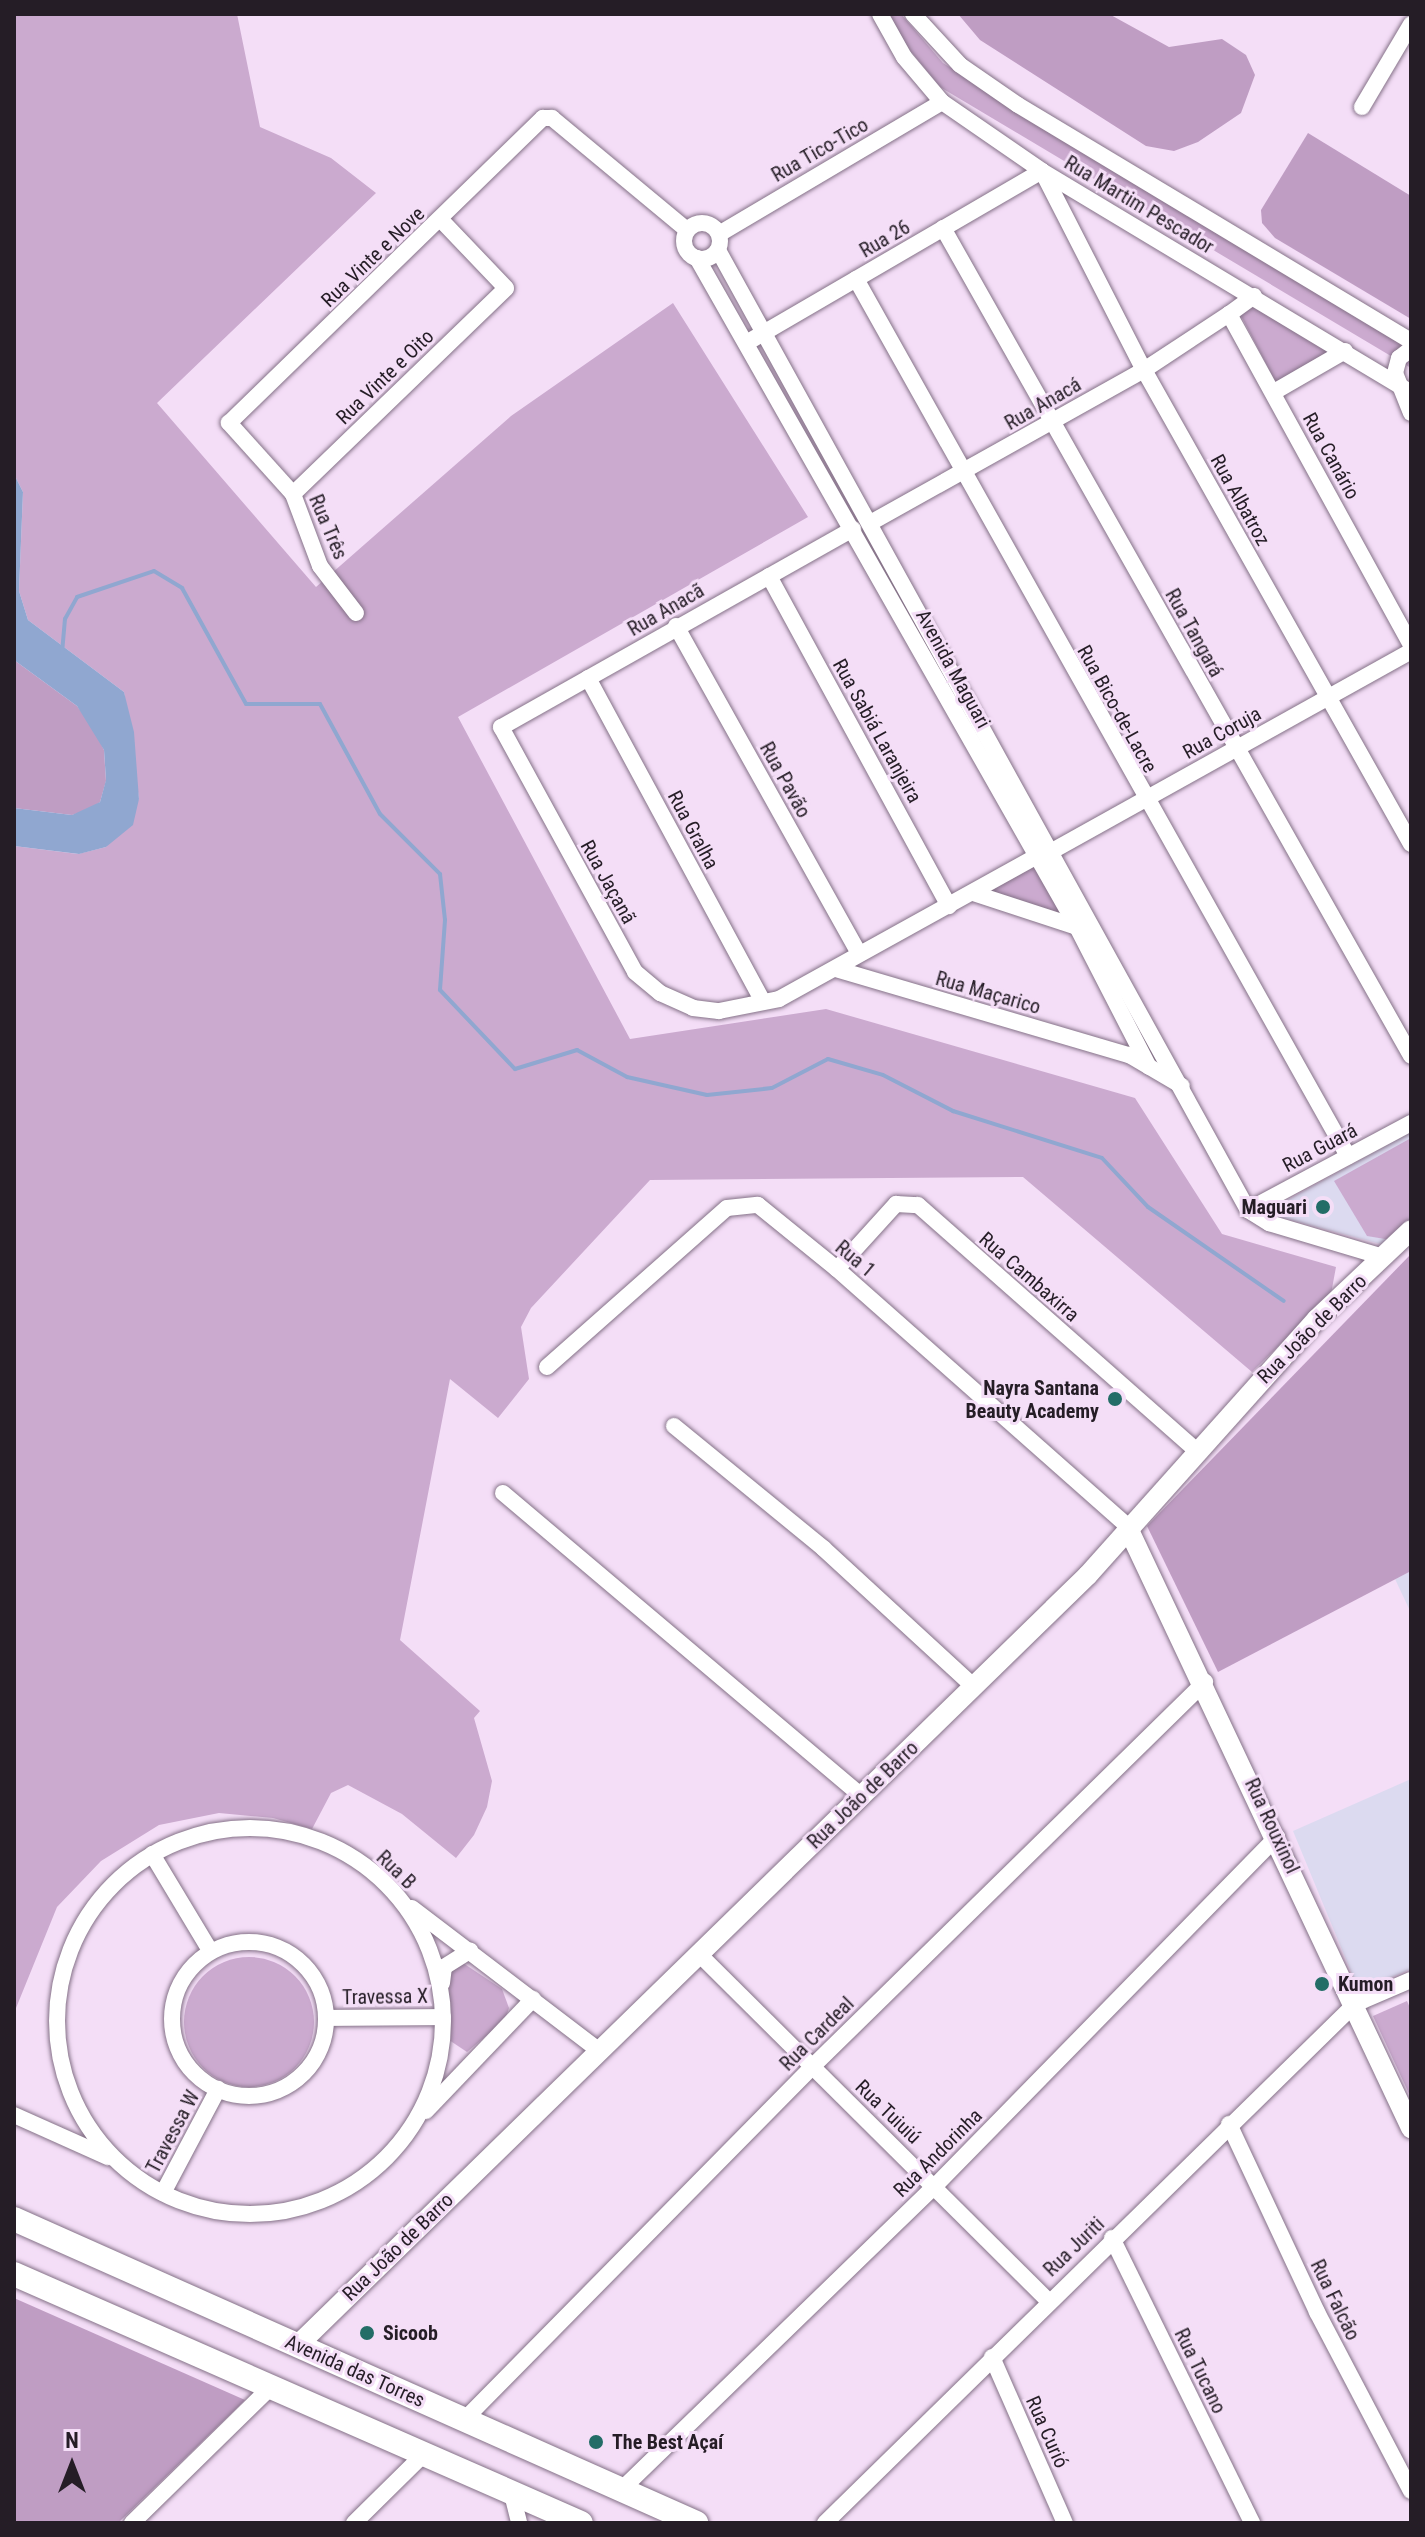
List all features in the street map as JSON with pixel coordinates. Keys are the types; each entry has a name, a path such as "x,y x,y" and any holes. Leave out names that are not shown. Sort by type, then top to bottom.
{"main road":[{"name":"Avenida das Torres","path":"14,2219 696,2523"},
{"path":"14,2228 56,2247 99,2257"},
{"path":"14,2274 581,2523"}],"street":[{"name":"Rua Martim Pescador","path":"880,14 904,57 942,102 1042,171 1404,388"},
{"name":"Rua Martim Pescador","path":"913,14 933,42 960,65 1018,105 1411,341"},
{"path":"1362,107 1411,24"},
{"name":"Rua Tico-Tico","path":"697,258 942,102"},
{"name":"Rua Vinte e Nove","path":"229,423 543,118 552,118 687,230"},
{"name":"Rua 26","path":"748,342 1042,171"},
{"name":"Rua Albatroz","path":"1042,171 1144,370 1411,844"},
{"name":"Rua Vinte e Oito","path":"293,494 506,288 441,220"},
{"path":"687,230 707,223 718,242"},
{"name":"Rua Tangará","path":"943,228 1054,421 1235,750 1411,1056"},
{"name":"Avenida Maguari","path":"687,230 685,246 697,258 748,342 1077,927 1134,1052"},
{"name":"Avenida Maguari","path":"718,242 1248,1210"},
{"name":"Rua Bico-de-Lacre","path":"856,279 1144,799 1348,1156"},
{"path":"1229,314 1254,296"},
{"name":"Rua Anacá","path":"872,522 1144,370 1229,314"},
{"name":"Rua Canário","path":"1229,314 1411,648"},
{"path":"1411,349 1395,364 1411,413"},
{"path":"1274,392 1345,351"},
{"name":"Rua Três","path":"229,423 293,494 320,566 356,613"},
{"name":"Rua Anacã","path":"501,727 853,529"},
{"name":"Rua Sabiá Laranjeira","path":"769,576 949,906"},
{"name":"Rua Pavão","path":"676,626 859,953"},
{"name":"Rua Coruja","path":"1052,851 1411,648"},
{"name":"Rua Gralha","path":"588,678 763,1001"},
{"name":"Rua Jaçanã","path":"501,727 635,972 660,993 693,1008 719,1011 763,1001"},
{"path":"763,1001 779,999 836,969 859,953 1035,857"},
{"path":"973,893 1077,927"},
{"name":"Rua Maçarico","path":"836,969 1134,1052 1149,1067"},
{"path":"1134,1052 1158,1042"},
{"path":"1149,1067 1169,1061"},
{"path":"1149,1067 1183,1087"},
{"name":"Rua Guará","path":"1248,1210 1411,1123"},
{"name":"Rua Cambaxirra","path":"837,1269 896,1204 918,1205 1196,1450"},
{"name":"Rua 1","path":"547,1367 727,1208 758,1205 837,1269 1127,1526"},
{"path":"1248,1210 1269,1223 1383,1257"},
{"name":"Rua João de Barro","path":"298,2345 1088,1575 1127,1526 1317,1319 1411,1230"},
{"path":"674,1426 823,1548 974,1687"},
{"path":"503,1493 862,1796"},
{"name":"Rua Rouxinol","path":"1127,1526 1205,1682 1411,2128"},
{"name":"Rua Cardeal","path":"464,2420 813,2066 1205,1682"},
{"name":"Rua B","path":"14,2115 115,2160 163,2193 231,2213 301,2207 365,2176 413,2124 433,2083 443,2039 441,1989 424,1937 401,1900 356,1860 300,1835 239,1828 180,1841 152,1854 98,1900 78,1930 57,1998 61,2068 91,2133 115,2160"},
{"name":"Rua Andorinha","path":"621,2490 935,2186 1277,1837"},
{"path":"152,1854 211,1952"},
{"path":"401,1900 600,2051"},
{"path":"250,1941 296,1956 313,1973 327,2018 323,2044 311,2066 292,2083 268,2094 243,2096 218,2089 183,2059 172,2014 188,1971 211,1952 250,1941"},
{"path":"441,1989 444,1967 470,1951"},
{"name":"Rua Tuiuiú","path":"699,1954 1048,2300"},
{"path":"1355,2004 1409,1986"},
{"path":"413,2124 533,1999"},
{"name":"Rua Juriti","path":"825,2523 1048,2300 1355,2004"},
{"name":"Travessa X","path":"327,2018 443,2017"},
{"path":"443,2039 444,2049 471,2062"},
{"name":"Travessa W","path":"163,2193 218,2089"},
{"name":"Rua Falcão","path":"1229,2124 1317,2312 1411,2491"},
{"name":"Rua Tucano","path":"1112,2238 1252,2523"},
{"name":"Rua Curió","path":"992,2357 1065,2523"},
{"path":"132,2523 270,2388"},
{"path":"354,2523 425,2453"},
{"path":"512,2494 519,2523"}],"shaded area":[{"path":"14,14 237,14 260,127 331,158 376,193 157,403 316,587 511,416 673,303 808,517 458,717 630,1039 826,1009 1135,1098 1222,1234 1336,1267 1331,1294 1252,1372 1023,1177 650,1180 531,1308 521,1327 529,1379 498,1418 450,1379 400,1640 480,1711 474,1718 492,1781 487,1807 474,1835 456,1858 402,1814 348,1785 331,1793 312,1829 273,1818 219,1813 159,1825 101,1861 57,1907 14,2013 14,846 78,854 106,847 139,799 124,692 28,620 19,591 23,492 14,474"},
{"path":"888,14 901,14 943,63 1411,348 1411,368 940,87 904,43"},
{"path":"958,14 1109,14 1169,47 1222,39 1246,55 1255,75 1241,113 1198,142 1174,151 1146,146 980,40"},
{"path":"1308,133 1411,196 1411,319 1275,238 1262,223 1261,210"},
{"path":"1252,307 1332,349 1276,383 1240,314"},
{"path":"14,660 77,706 93,727 104,750 106,781 100,802 89,810 72,815 14,808"},
{"path":"1035,866 1068,919 988,892"},
{"path":"1411,1132 1411,1223 1388,1246 1264,1213"},
{"path":"1411,1138 1411,1221 1391,1240 1367,1236 1334,1181"},
{"path":"1411,1254 1411,1571 1218,1672 1147,1526"},
{"path":"1411,1571 1411,1613 1395,1579"},
{"path":"1411,1779 1411,1969 1359,1991 1293,1831"},
{"path":"249,1957 274,1962 295,1976 309,1997 314,2022 309,2047 295,2068 274,2082 249,2087 224,2082 203,2068 189,2047 184,2022 189,1997 203,1976 224,1962"},
{"path":"463,1963 502,1989 509,2008 505,2020 467,2052 449,2040 446,1983 449,1971"},
{"path":"1407,2001 1411,2010 1411,2098 1373,2016"},
{"path":"14,2298 245,2400 118,2523 14,2523"}],"water":[{"path":"14,474 23,492 19,591 28,620 124,692 134,732 139,799 133,825 106,847 79,854 14,846 14,808 72,815 100,802 106,780 104,750 77,706 14,660"}],"waterway":[{"path":"62,653 65,619 77,597 154,571 182,588 246,704 320,704 380,814 440,874 445,920 440,990 515,1069 577,1050 627,1077 707,1095 772,1088 828,1059 883,1075 953,1111 1102,1158 1148,1207 1284,1301"}],"place":[{"name":"Maguari","path":"1323,1207"},
{"name":"Nayra Santana Beauty Academy","path":"1115,1399"},
{"name":"Kumon","path":"1322,1984"},
{"name":"Sicoob","path":"367,2333"},
{"name":"The Best Açaí","path":"596,2442"}]}
